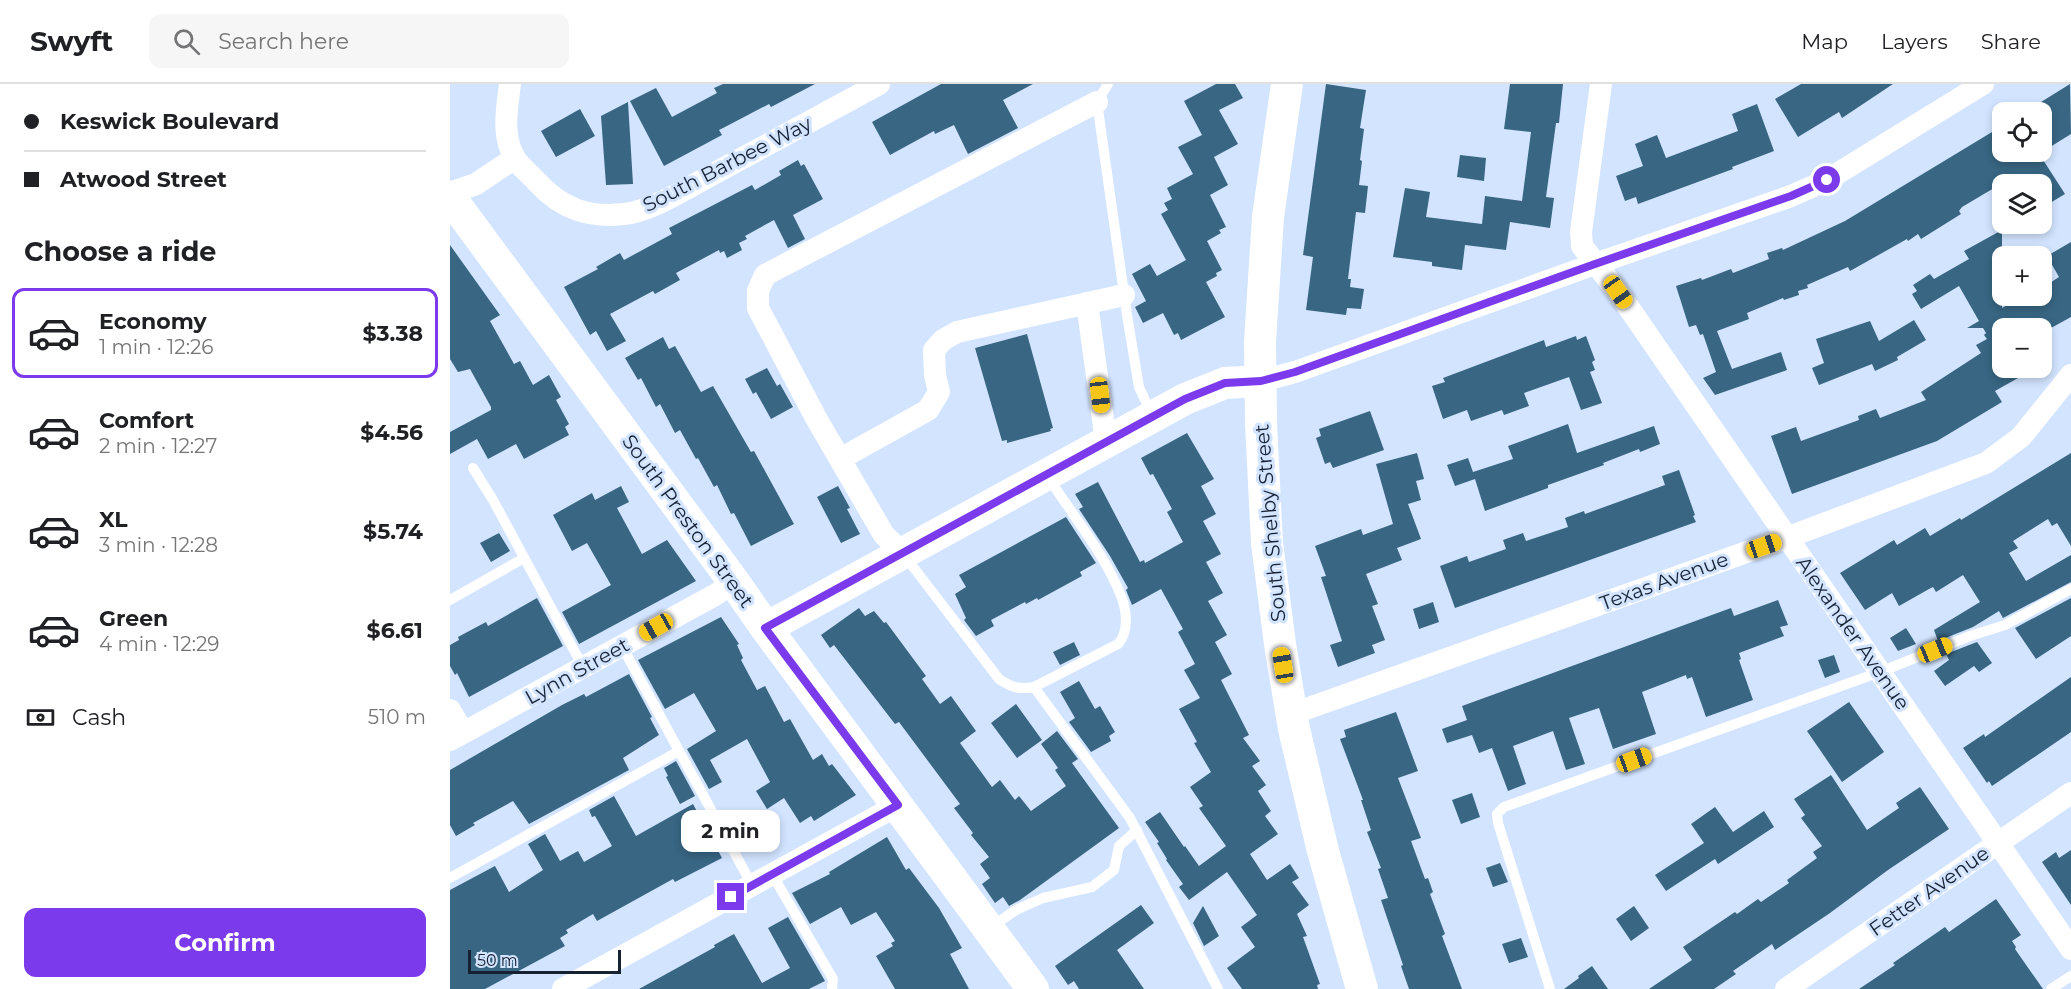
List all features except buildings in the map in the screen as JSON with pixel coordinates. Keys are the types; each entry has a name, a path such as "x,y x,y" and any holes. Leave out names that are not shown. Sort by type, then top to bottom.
{"main road":[{"name":"South Shelby Street","path":"1287,84 1268,217 1260,342 1261,423 1268,543 1280,644 1292,714 1323,851 1362,989"},
{"name":"South Preston Street","path":"450,195 734,582 765,628 1033,989"},
{"path":"765,628 1185,399 1225,383 1261,381"}],"street":[{"path":"450,195 476,184 515,158 507,134 510,84"},
{"name":"South Barbee Way","path":"515,158 550,196 564,205 585,213 602,216 626,214 643,210 694,184 879,84"},
{"name":"Alexander Avenue","path":"1601,84 1581,232 1582,246 1618,292 2071,949"},
{"path":"1261,381 1295,372 1791,196 1827,180 1983,84"},
{"path":"902,552 884,535 840,459 758,308 758,291 765,275 1102,93"},
{"path":"840,459 928,410 939,392 935,375 934,350 943,340 957,332 1124,295"},
{"path":"1088,303 1106,442"},
{"name":"Texas Avenue","path":"1292,714 1786,538 1986,463 2021,437 2071,375"},
{"name":"Lynn Street","path":"457,736 715,595 734,582"},
{"path":"450,710 457,736"},
{"name":"Fetter Avenue","path":"1786,989 2071,793"},
{"path":"563,989 898,805"}],"lane":[{"path":"1102,93 1124,295 1139,387 1152,416"},
{"path":"473,468 583,667"},
{"path":"902,552 999,679 1011,687 1023,689 1034,687 1118,644 1124,638 1126,630 1121,596 1103,560 1046,474"},
{"path":"450,600 524,558"},
{"path":"1550,989 1498,823 1497,814 1504,807 1880,672 1970,636 2006,625 2071,589"},
{"path":"622,646 679,751 762,880 833,979 832,989"},
{"path":"1034,687 1130,818 1218,989"},
{"path":"450,878 679,751"},
{"path":"989,929 1016,910 1043,898 1092,887 1114,870 1119,846 1137,830"},
{"path":"2052,989 2071,976"}],"route":[{"path":"731,897 898,805 765,628 1185,399 1225,383 1261,381 1295,372 1791,196 1827,180"}]}
